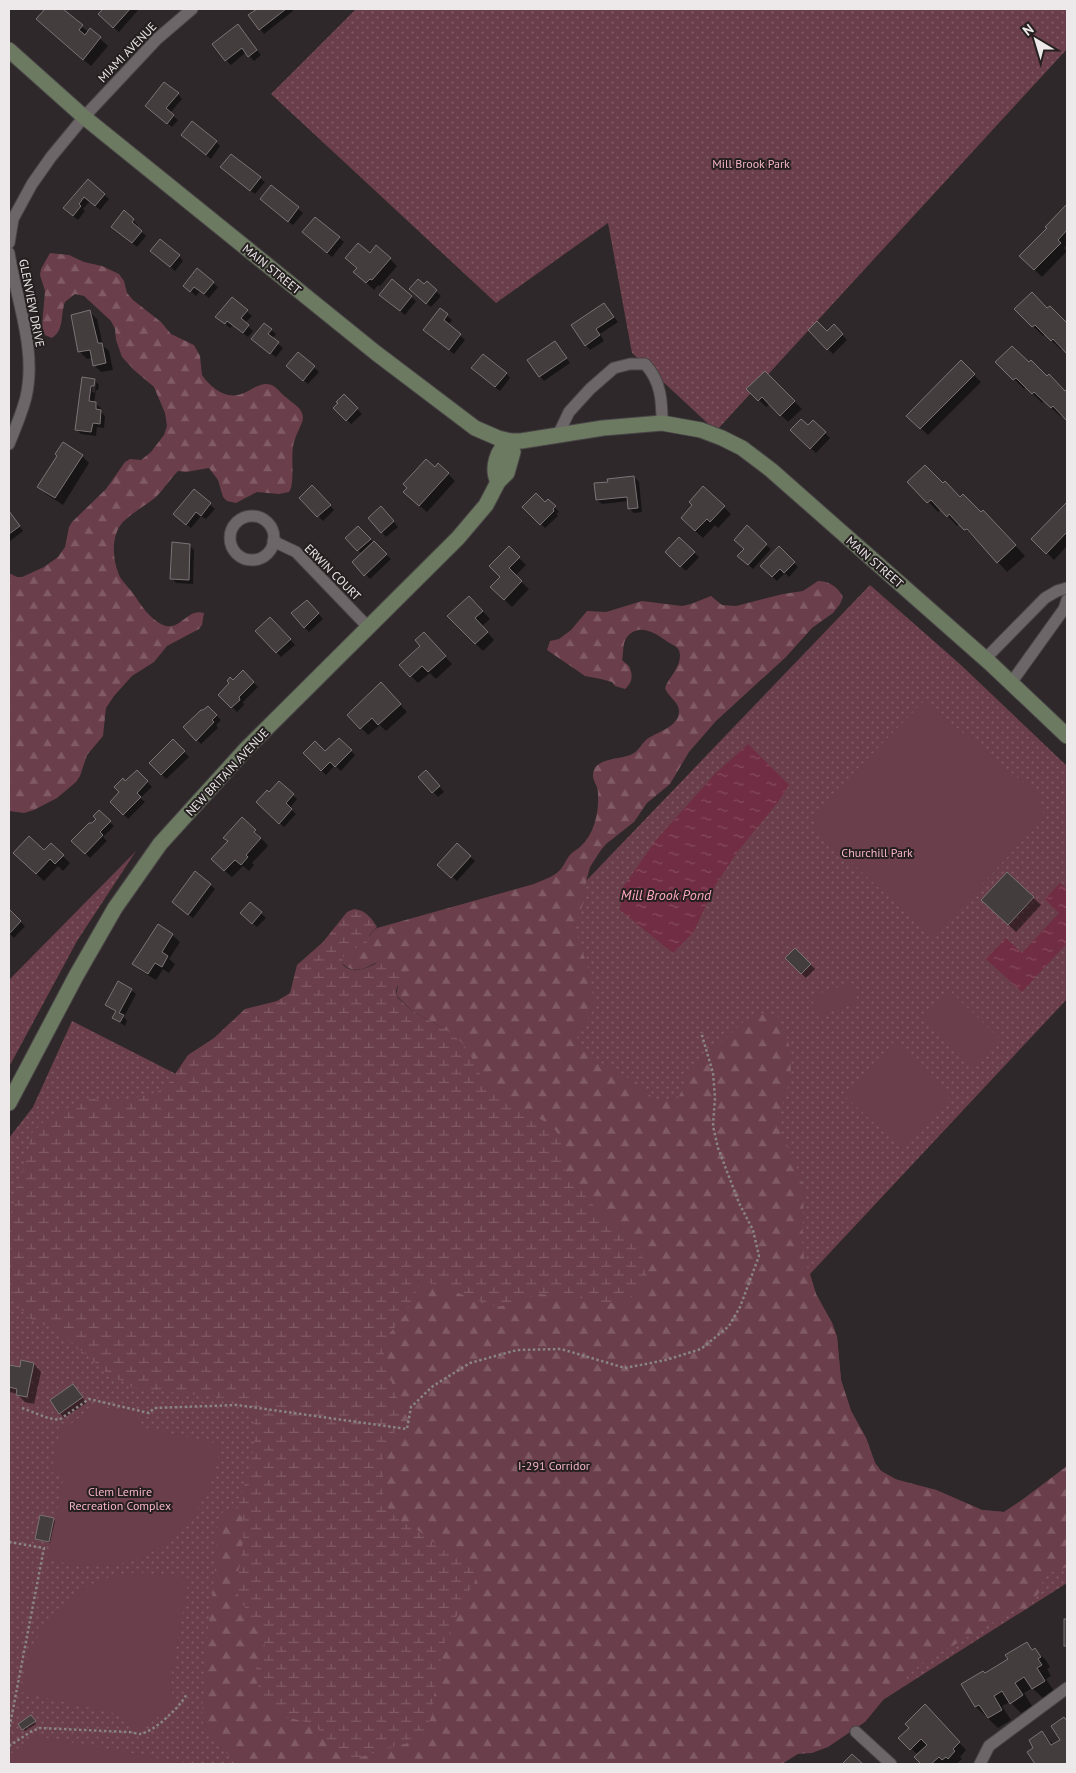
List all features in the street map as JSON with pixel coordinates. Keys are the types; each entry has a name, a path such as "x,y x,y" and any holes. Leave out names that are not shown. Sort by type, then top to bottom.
{"main road":[{"name":"MAIN STREET","path":"9,50 84,117 376,352 475,428 510,441 533,440 603,428 662,423 707,432 742,448 756,458 985,659 1067,736"},
{"name":"NEW BRITAIN AVENUE","path":"9,1103 76,976 115,908 160,844 246,750 458,538 486,505 498,482 494,469 500,448 510,441"}],"street":[{"name":"MIAMI AVENUE","path":"84,117 157,38 192,9"},
{"path":"9,243 13,219 32,184 51,157 84,117"},
{"name":"GLENVIEW DRIVE","path":"9,253 12,278 24,323 29,364 26,396 9,444"},
{"path":"558,436 570,412 590,390 614,368 630,364 645,364 653,372 659,386 662,404 662,423"},
{"name":"ERWIN COURT","path":"274,541 296,552 369,628"},
{"path":"985,659 1045,598 1057,591 1067,593 1064,609 1011,683"},
{"path":"980,1764 989,1746 1067,1688"},
{"path":"856,1732 892,1764"}],"path":[{"path":"22,1408 59,1420 89,1399 149,1413 154,1408 237,1404 407,1429 411,1407 433,1386 470,1363 517,1350 561,1348 625,1368 666,1360 701,1349 729,1326 740,1307 759,1256 753,1230 739,1203 718,1148 713,1126 714,1073 701,1032"},
{"path":"9,1542 44,1548 9,1730"},
{"path":"9,1746 40,1728 140,1734 151,1729 173,1713 186,1695"}],"green space":[{"name":"Mill Brook Park","path":"356,9 1067,9 1067,49 716,431 632,353 608,223 496,303 271,94"},
{"path":"50,253 69,255 119,274 124,281 127,293 133,300 161,322 171,334 194,345 200,356 202,375 215,389 226,394 238,395 257,386 269,384 300,409 303,418 292,452 292,483 289,492 279,494 257,492 236,503 227,501 223,497 218,480 209,468 186,472 178,471 156,497 120,525 114,547 117,570 121,579 145,610 153,619 169,626 179,623 188,616 198,612 204,613 202,625 199,629 167,646 154,662 132,676 114,696 106,708 103,736 87,755 76,782 57,798 24,813 9,811 9,573 22,577 44,567 58,557 65,547 69,527 72,522 106,489 125,462 130,459 141,460 151,452 164,435 167,426 165,413 154,387 122,357 111,321 84,296 75,294 65,302 59,330 52,338 45,335 42,326 45,291 40,275 41,269"},
{"path":"818,581 833,585 843,597 833,613 812,628 786,657 716,721 689,752 670,784 647,803 634,822 606,844 590,867 584,900 575,929 590,974 594,1009 578,1033 577,1043 592,1057 623,1076 634,1080 653,1098 658,1100 676,1100 693,1064 716,1048 742,1023 755,1016 774,1014 778,1017 786,1034 790,1049 791,1077 781,1109 780,1129 800,1176 804,1192 802,1240 804,1257 816,1294 832,1323 837,1337 841,1380 851,1411 866,1438 875,1463 881,1471 895,1479 936,1490 982,1510 1004,1512 1067,1466 1067,1567 1044,1575 1041,1590 1028,1608 1007,1612 992,1623 921,1664 908,1675 901,1688 884,1699 865,1722 828,1747 812,1753 796,1754 779,1764 235,1764 217,1740 205,1729 202,1709 206,1674 206,1648 216,1562 216,1531 222,1513 228,1509 235,1509 242,1517 242,1553 236,1589 264,1642 265,1650 257,1667 256,1675 259,1688 269,1706 285,1717 316,1727 347,1761 407,1743 421,1736 432,1716 435,1685 445,1642 466,1595 474,1585 476,1575 463,1560 437,1546 417,1530 397,1518 390,1512 385,1503 381,1480 382,1457 398,1427 400,1418 397,1396 386,1366 385,1346 389,1334 406,1313 416,1292 426,1282 443,1286 497,1307 539,1294 616,1302 627,1299 636,1293 647,1273 637,1244 626,1232 611,1225 600,1214 564,1169 556,1131 546,1123 510,1104 494,1091 483,1079 461,1042 448,1031 411,1010 396,995 398,986 375,963 363,969 351,969 343,964 344,955 366,939 377,928 534,884 555,874 561,869 570,855 586,841 593,828 597,814 598,790 593,778 593,772 598,764 634,753 647,739 676,721 678,707 665,688 678,665 680,652 675,646 656,634 646,630 636,630 625,639 622,660 629,666 632,675 630,684 625,689 615,686 612,682 585,676 547,650 550,641 559,639 571,630 587,611 606,612 642,601 682,606 711,596 722,605 736,606 803,591"},
{"name":"I-291 Corridor","path":"870,585 961,665 1067,766 1067,999 810,1274 816,1294 832,1323 837,1337 841,1380 851,1411 866,1438 875,1463 881,1471 899,1481 936,1490 982,1510 1004,1512 1041,1487 1067,1466 1067,1583 782,1764 9,1764 9,1138 33,1107 72,1021 327,1151"},
{"name":"Churchill Park","path":"924,701 1040,796 1044,818 932,937 815,829 814,813"},
{"path":"136,851 77,941 9,1067 9,980"},
{"path":"354,909 367,915 377,927 370,934 366,944 350,951 344,956 343,965 351,970 359,970 381,962 388,961 395,964 402,972 396,991 398,998 411,1010 448,1031 461,1042 483,1079 494,1091 510,1104 542,1120 556,1131 562,1140 560,1154 565,1169 600,1214 611,1225 631,1236 637,1244 647,1273 645,1282 632,1297 619,1302 607,1303 539,1294 507,1305 492,1306 426,1282 418,1288 402,1319 389,1334 384,1347 384,1359 400,1409 400,1420 383,1456 383,1498 387,1507 402,1522 416,1529 444,1550 466,1561 475,1572 476,1578 466,1595 445,1642 435,1685 432,1716 421,1736 407,1743 373,1752 349,1762 340,1756 324,1735 315,1727 304,1721 281,1715 271,1708 264,1699 257,1682 257,1666 264,1653 265,1645 259,1629 239,1597 236,1584 242,1556 244,1528 243,1519 237,1510 251,1462 255,1436 255,1426 249,1409 225,1398 133,1388 106,1372 61,1333 27,1317 10,1288 9,1227 32,1133 50,1116 86,1098 119,1102 157,1092 169,1083 188,1055 214,1038 245,1009 277,1001 290,993 297,965 323,942 347,912"},
{"path":"852,983 858,1002 817,1016 811,996"},
{"path":"948,989 1001,1040 974,1068 921,1018"},
{"path":"895,1041 952,1094 901,1148 844,1095"},
{"name":"Clem Lemire Recreation Complex","path":"97,1406 139,1413 137,1426 220,1444 212,1479 205,1496 185,1526 157,1549 141,1557 122,1563 95,1566 68,1564 47,1559 64,1475 51,1472 60,1431"},
{"path":"138,1572 189,1578 170,1683 175,1706 138,1729 118,1714 21,1692 28,1654 48,1618 73,1595 101,1579"},
{"path":"36,1736 192,1764 9,1764 9,1755"}],"water":[{"name":"Mill Brook Pond","path":"748,744 789,785 778,802 738,851 716,884 693,933 673,953 620,910 623,887 656,840 715,774"},
{"path":"1060,883 1067,889 1067,943 1022,992 986,959 1006,938 1022,953 1059,913 1045,899"}],"building":[{"path":"45,9 63,9 83,25 79,30 85,35 90,28 101,37 83,60 36,19"},
{"path":"103,9 130,9 113,28 98,14"},
{"path":"257,9 286,9 259,30 248,15"},
{"path":"238,24 257,50 248,57 242,48 225,61 212,44"},
{"path":"164,82 179,93 166,108 174,115 167,124 145,106"},
{"path":"192,121 217,141 206,155 181,135"},
{"path":"231,154 261,177 250,191 220,167"},
{"path":"88,179 105,194 95,206 84,197 79,204 81,206 73,216 63,208"},
{"path":"271,185 299,207 288,222 260,199"},
{"path":"1067,204 1067,230 1058,240 1061,243 1034,270 1019,256 1047,228 1045,227"},
{"path":"124,210 134,219 132,222 142,231 132,243 111,227"},
{"path":"315,217 340,237 327,253 302,232"},
{"path":"160,239 180,255 170,267 150,251"},
{"path":"358,243 370,253 376,245 391,258 372,280 370,279 366,283 353,272 357,268 345,258"},
{"path":"197,268 214,282 204,294 194,287 190,292 183,286"},
{"path":"392,279 412,296 400,311 379,295"},
{"path":"418,279 424,284 427,281 437,290 426,304 409,289"},
{"path":"1032,292 1047,308 1050,306 1067,321 1067,354 1053,339 1051,341 1035,325 1032,327 1014,309"},
{"path":"232,297 248,310 241,318 249,325 243,333 227,321 225,324 215,317"},
{"path":"604,303 614,317 596,329 600,335 585,346 571,325"},
{"path":"440,308 448,314 444,320 461,334 449,350 423,330"},
{"path":"90,310 98,343 102,343 106,363 93,366 90,350 78,352 71,315"},
{"path":"817,321 827,331 834,324 843,334 827,350 808,330"},
{"path":"264,323 272,329 268,334 279,342 270,354 251,339"},
{"path":"555,341 567,358 539,377 527,360"},
{"path":"1012,346 1029,362 1031,360 1047,376 1049,374 1065,391 1067,389 1067,421 1053,406 1051,408 1034,392 1032,394 1016,378 1013,380 995,362"},
{"path":"298,352 315,366 303,381 286,366"},
{"path":"483,354 507,373 495,387 471,368"},
{"path":"961,360 975,374 920,429 906,416"},
{"path":"765,371 795,401 780,416 762,397 758,401 746,389"},
{"path":"82,377 95,379 94,386 91,386 89,401 96,402 96,409 101,410 100,424 93,423 91,432 75,430"},
{"path":"344,394 358,408 346,421 333,408"},
{"path":"801,419 808,425 813,420 826,432 810,449 790,430"},
{"path":"63,442 83,455 55,498 37,487 57,456 55,454"},
{"path":"426,459 435,467 438,463 449,473 419,506 403,492 407,488 403,484"},
{"path":"925,465 943,483 945,481 960,497 963,494 981,512 983,510 1016,545 997,563 967,529 964,530 949,514 947,517 931,500 927,503 907,482"},
{"path":"634,476 638,508 628,509 627,497 596,500 594,483 608,482 607,479"},
{"path":"312,485 331,505 317,517 299,498"},
{"path":"703,486 725,506 710,522 707,519 695,531 681,518 692,505 689,502"},
{"path":"194,489 211,503 201,516 196,512 186,525 173,514"},
{"path":"536,493 545,502 548,499 556,506 553,509 554,511 540,525 522,507"},
{"path":"1067,502 1067,532 1046,554 1031,539"},
{"path":"381,506 394,521 381,533 368,518"},
{"path":"9,511 20,526 9,534"},
{"path":"747,525 767,544 748,565 737,556 744,549 734,540"},
{"path":"358,526 371,539 357,551 345,538"},
{"path":"679,537 695,552 680,567 665,552"},
{"path":"374,541 387,554 364,576 352,562"},
{"path":"172,542 190,544 189,580 170,579"},
{"path":"509,546 520,557 509,568 522,581 504,600 490,587 500,577 489,566"},
{"path":"779,546 795,562 784,573 780,569 772,577 760,566"},
{"path":"469,596 483,611 475,618 488,632 475,644 447,616"},
{"path":"307,600 319,613 304,628 291,613"},
{"path":"270,617 291,639 276,653 255,631"},
{"path":"424,632 446,656 428,672 422,666 410,677 399,665 420,646 415,640"},
{"path":"243,670 254,682 231,708 218,695 229,683 227,681 230,677 233,680"},
{"path":"381,682 401,704 378,725 372,718 360,729 347,715"},
{"path":"208,706 217,715 212,720 214,722 196,741 183,727"},
{"path":"339,738 352,750 335,767 330,762 321,771 303,753 315,741 325,751"},
{"path":"173,739 185,751 161,775 149,763"},
{"path":"137,770 148,781 137,793 141,797 123,815 110,802 119,792 114,787 123,778 125,781"},
{"path":"426,770 440,786 432,793 418,777"},
{"path":"279,781 294,794 286,803 292,809 279,824 256,802"},
{"path":"99,810 111,821 100,832 103,835 85,854 71,841 89,823 96,819 93,816"},
{"path":"242,817 256,830 254,832 261,838 246,855 248,857 241,865 235,860 224,871 211,859 228,841 223,838"},
{"path":"29,836 44,850 51,843 64,855 55,864 50,859 36,874 13,853"},
{"path":"457,843 471,856 451,878 437,865"},
{"path":"195,871 211,884 188,915 172,902"},
{"path":"1007,872 1034,897 1008,925 981,900"},
{"path":"250,902 262,912 252,924 240,913"},
{"path":"9,909 21,921 9,934"},
{"path":"158,924 173,934 162,952 168,956 162,967 155,963 148,974 132,964"},
{"path":"795,948 811,964 801,974 785,958"},
{"path":"118,981 132,989 119,1013 124,1015 120,1022 112,1018 116,1011 105,1005"},
{"path":"21,1360 34,1363 27,1397 16,1395 17,1389 9,1387 9,1365 20,1367"},
{"path":"73,1384 83,1397 59,1414 50,1400"},
{"path":"40,1515 54,1518 49,1542 35,1539"},
{"path":"1064,1619 1067,1619 1067,1646 1064,1646"},
{"path":"1027,1642 1032,1650 1035,1648 1041,1657 1038,1659 1042,1665 1037,1668 1045,1681 1032,1689 1024,1677 1015,1683 1023,1695 1010,1704 1002,1691 994,1696 1002,1710 988,1718 979,1705 975,1707 961,1684 983,1671 985,1673 1008,1659 1005,1655"},
{"path":"925,1704 960,1742 953,1749 955,1751 948,1759 946,1757 942,1760 939,1757 931,1764 921,1764 914,1757 927,1745 921,1739 910,1750 898,1738 909,1728 905,1724"},
{"path":"31,1715 36,1721 22,1730 18,1724"},
{"path":"1064,1717 1067,1721 1067,1763 1035,1764 1027,1752 1033,1748 1029,1740 1042,1731 1051,1745 1060,1740 1051,1726"},
{"path":"852,1754 863,1764 842,1764"}]}
